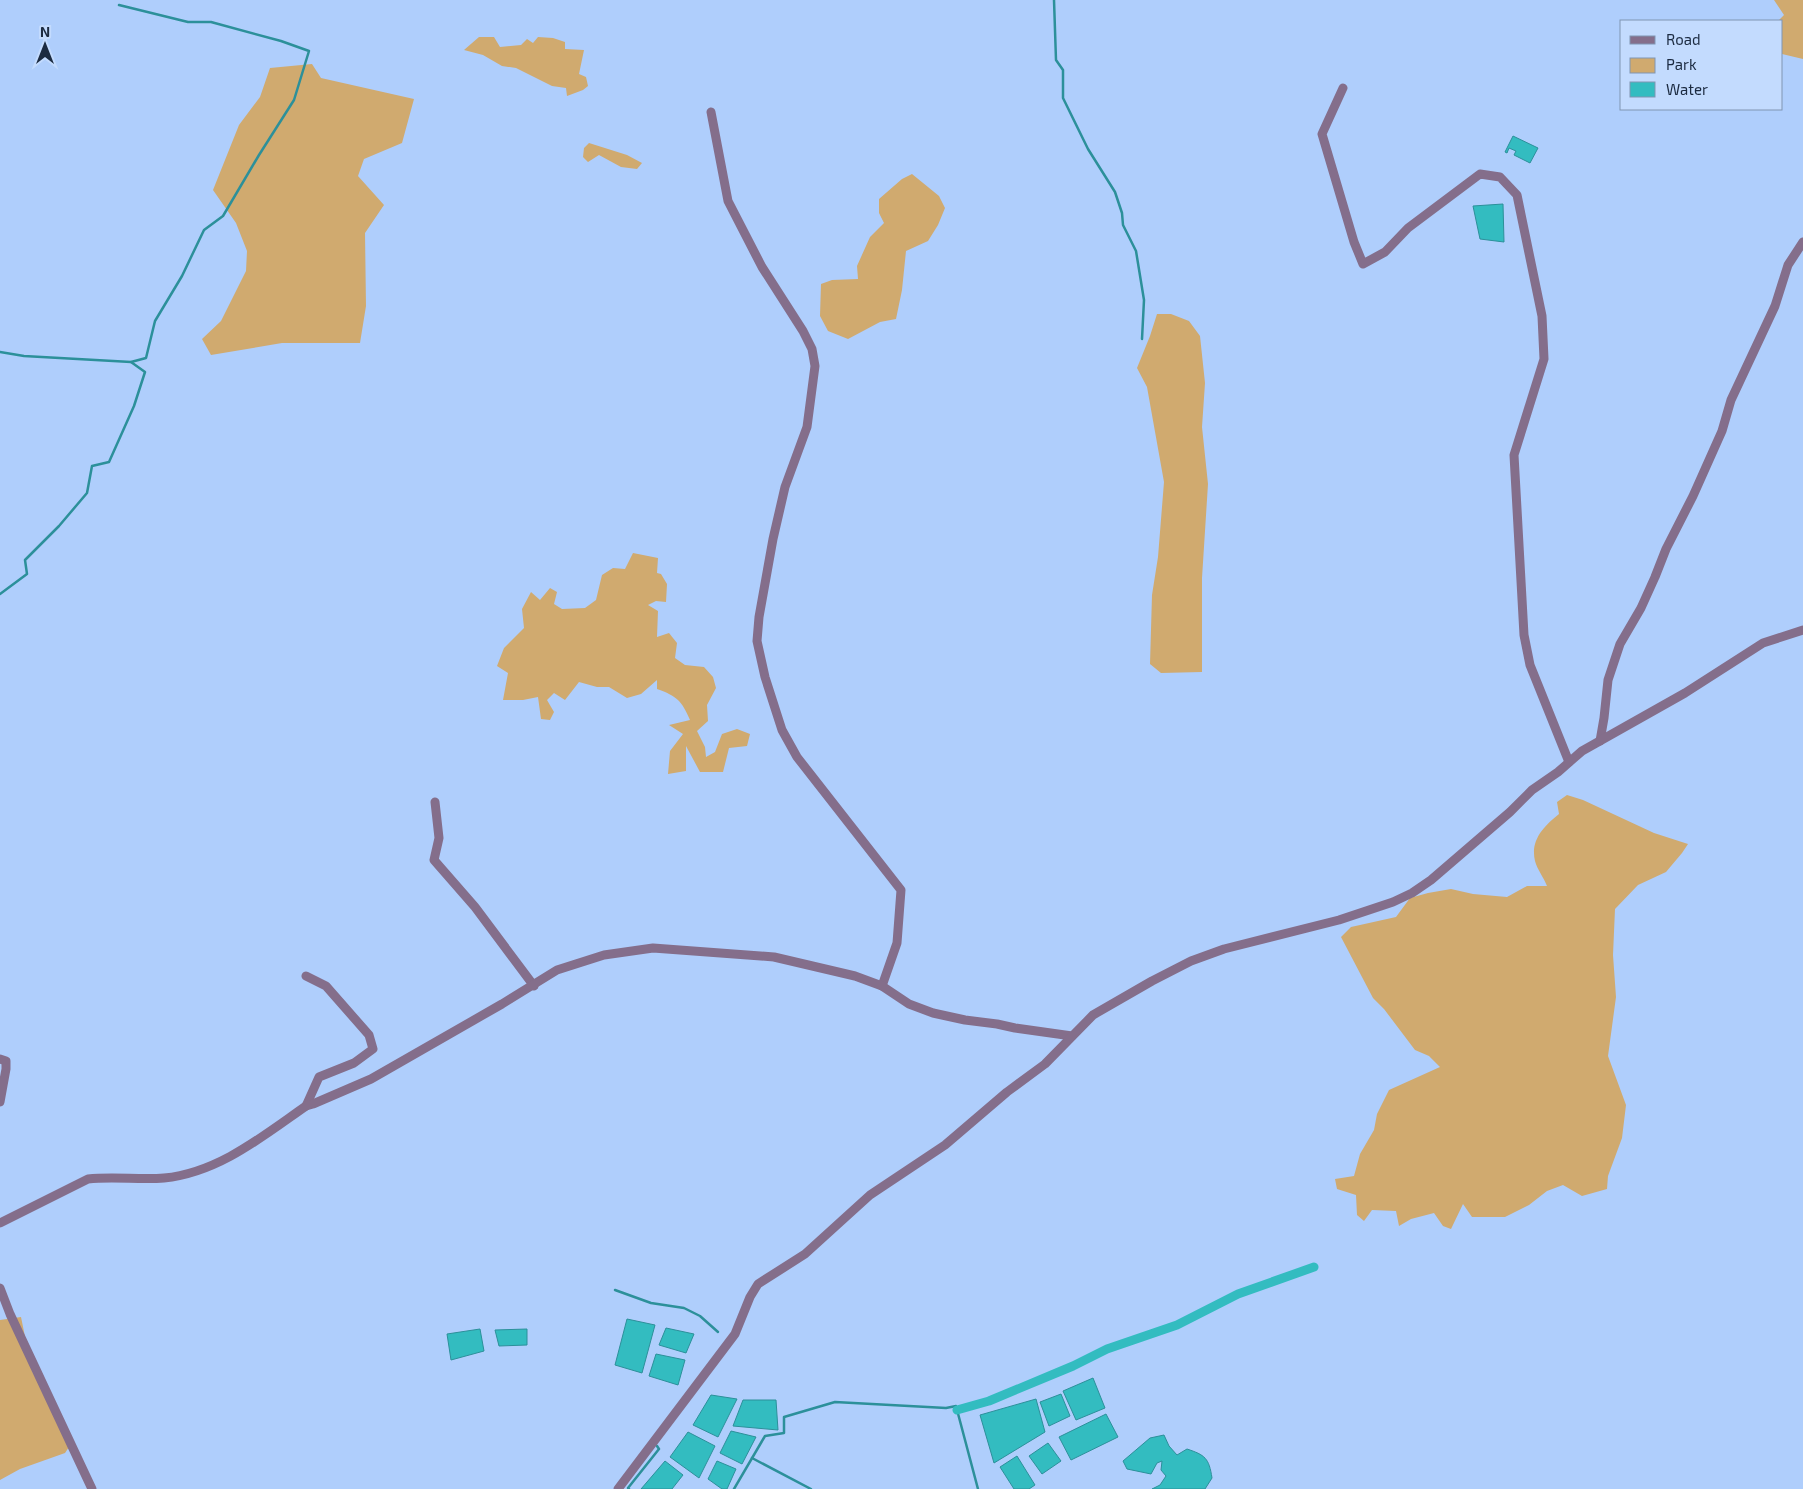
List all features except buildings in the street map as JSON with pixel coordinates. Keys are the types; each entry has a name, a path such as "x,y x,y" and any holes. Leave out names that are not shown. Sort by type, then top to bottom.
{"street":[{"path":"1343,88 1322,134 1354,242 1363,264 1384,252 1408,228 1480,174 1500,177 1517,195 1542,316 1544,359 1514,455 1524,635 1534,675 1569,762"},
{"path":"711,112 728,201 762,267 803,331 812,349 815,366 807,427 785,487 773,539 759,617 757,641 771,700 782,730 797,757 901,890 897,943 882,986"},
{"path":"1600,741 1608,680 1620,644 1641,608 1666,549 1693,496 1722,430 1731,400 1775,306 1788,265 1803,242"},
{"path":"618,1489 735,1334 750,1296 758,1284 805,1254 870,1195 945,1145 1008,1092 1045,1064 1093,1015 1152,980 1191,961 1224,948 1339,920 1393,902 1412,893 1431,880 1510,812 1532,790 1558,772 1582,751 1685,694 1763,643 1803,630"},
{"path":"434,802 439,838 434,860 475,908 534,986"},
{"path":"0,1223 88,1180 99,1178 163,1178 213,1166 306,1106 371,1079 534,986 557,970 583,960 620,952 653,948 774,957 855,976 882,986 908,1004 933,1013 965,1020 1072,1036"},
{"path":"306,976 326,986 369,1035 373,1049 354,1063 319,1077 306,1106"},
{"path":"0,1059 6,1061 6,1069 0,1102"},
{"path":"0,1288 10,1314 92,1489"}],"green space":[{"path":"1774,0 1803,0 1803,59 1783,54 1783,20 1779,20 1784,15"},
{"path":"479,37 494,37 500,47 521,45 527,39 533,43 538,37 553,38 565,42 565,49 584,50 579,74 586,77 588,86 567,96 566,88 552,86 516,68 502,66 483,55 464,50"},
{"path":"312,64 321,78 414,99 402,143 364,159 358,176 384,205 365,233 366,306 360,343 282,343 211,355 202,339 221,321 246,271 247,251 236,223 213,190 239,125 260,97 270,68"},
{"path":"589,143 627,155 642,163 637,169 621,167 599,155 588,162 583,157 584,148"},
{"path":"912,174 939,196 945,208 938,225 928,241 906,251 902,290 896,319 880,322 848,339 828,331 820,316 821,284 832,280 858,279 857,266 870,237 884,223 879,213 879,199 902,179"},
{"path":"1157,314 1171,314 1189,321 1200,336 1205,383 1202,427 1208,484 1202,578 1202,672 1161,673 1150,664 1152,595 1158,557 1164,482 1147,387 1137,368"},
{"path":"633,553 658,558 657,573 661,574 667,584 666,602 656,601 648,605 658,611 657,637 669,633 677,643 675,658 685,665 704,667 713,677 716,688 707,705 708,721 697,731 705,747 706,757 715,752 722,734 737,729 750,734 747,746 729,748 723,772 700,772 686,746 686,771 668,774 670,751 683,734 669,725 690,720 678,700 657,689 657,680 641,694 627,698 609,687 597,687 579,682 565,700 554,693 547,700 554,712 550,720 541,719 538,697 523,700 503,700 508,673 497,666 504,648 524,628 522,609 531,592 540,600 550,588 557,592 554,604 562,609 585,608 596,600 602,575 613,568 625,569"},
{"path":"1567,795 1583,800 1654,833 1688,844 1666,872 1638,885 1615,909 1613,955 1616,997 1608,1056 1626,1105 1622,1138 1608,1176 1607,1189 1582,1196 1563,1185 1547,1191 1529,1205 1505,1217 1472,1217 1463,1204 1451,1229 1443,1226 1434,1213 1411,1219 1399,1226 1396,1211 1372,1210 1364,1221 1357,1215 1356,1195 1337,1189 1335,1179 1354,1176 1360,1154 1374,1130 1377,1114 1389,1090 1440,1067 1429,1056 1415,1050 1384,1009 1373,998 1341,937 1351,927 1396,917 1410,898 1428,893 1451,889 1473,894 1507,897 1527,886 1547,886 1535,861 1536,840 1548,823 1559,814 1557,802"},
{"path":"21,1317 32,1371 71,1444 65,1453 20,1469 0,1480 0,1320"}],"water":[{"path":"1513,136 1538,148 1530,163 1514,155 1516,151 1509,148 1507,153 1505,152"},
{"path":"1503,204 1504,242 1480,239 1473,206"},
{"path":"627,1319 655,1325 642,1373 615,1365"},
{"path":"666,1328 694,1334 686,1353 659,1345"},
{"path":"480,1329 484,1351 451,1360 447,1334"},
{"path":"527,1329 527,1345 499,1346 495,1330"},
{"path":"656,1354 685,1360 678,1385 649,1376"},
{"path":"1093,1378 1105,1408 1076,1420 1063,1391"},
{"path":"1061,1394 1070,1416 1049,1426 1040,1402"},
{"path":"711,1395 737,1399 718,1437 693,1425"},
{"path":"1036,1399 1045,1432 994,1463 980,1415"},
{"path":"743,1400 776,1400 778,1430 733,1426"},
{"path":"1106,1414 1118,1437 1071,1460 1059,1437"},
{"path":"731,1431 756,1437 742,1464 720,1453"},
{"path":"688,1432 715,1446 699,1478 670,1457"},
{"path":"1164,1435 1169,1446 1177,1455 1187,1449 1205,1458 1208,1462 1212,1478 1205,1489 1152,1489 1160,1485 1166,1476 1161,1470 1162,1461 1157,1463 1151,1474 1127,1469 1123,1461 1150,1438"},
{"path":"1048,1443 1061,1461 1042,1474 1029,1456"},
{"path":"1017,1456 1035,1485 1029,1489 1014,1489 1000,1467"},
{"path":"665,1461 683,1475 672,1489 641,1489"},
{"path":"717,1461 736,1469 727,1489 722,1489 708,1479"}],"waterway":[{"path":"1054,0 1056,60 1063,70 1063,98 1088,149 1115,192 1122,213 1123,225 1136,251 1144,300 1142,339"},
{"path":"0,352 24,356 131,362 146,358 155,321 182,276 204,230 223,216 294,100 309,51 281,41 211,22 188,22 119,5"},
{"path":"0,594 27,574 25,560 59,526 87,493 92,466 109,462 134,406 145,372 131,362"},
{"path":"957,1410 989,1401 1073,1366 1107,1349 1177,1325 1238,1294 1314,1267"},
{"path":"615,1290 651,1303 684,1308 700,1316 718,1332"},
{"path":"734,1489 765,1436 784,1433 784,1417 835,1402 946,1408 956,1406 978,1489"},
{"path":"629,1489 659,1449 657,1446"},
{"path":"752,1458 811,1489"}]}
